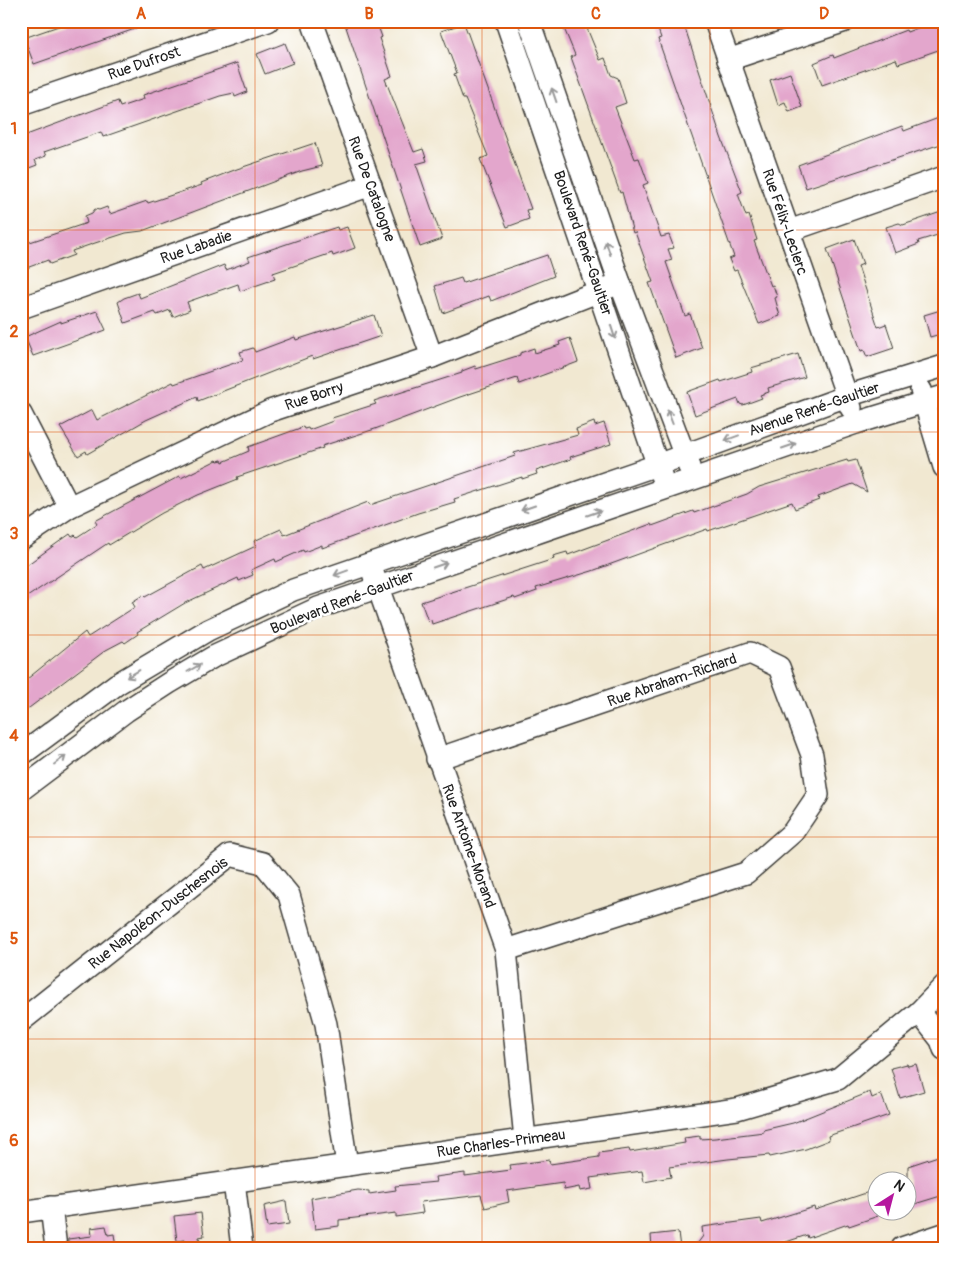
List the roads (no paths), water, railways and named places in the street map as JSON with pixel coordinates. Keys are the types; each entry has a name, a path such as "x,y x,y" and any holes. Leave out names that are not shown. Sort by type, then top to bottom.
{"street":[{"name":"Rue Dufrost","path":"21,105 268,21"},
{"name":"Rue De Catalogne","path":"312,21 432,357"},
{"name":"Boulevard René-Gaultier","path":"506,21 600,292 665,488"},
{"name":"Boulevard René-Gaultier","path":"22,789 126,711 214,657 318,608 693,479 620,283 529,21"},
{"name":"Rue Félix-Leclerc","path":"715,21 856,423"},
{"path":"728,60 845,21"},
{"path":"789,231 944,177"},
{"name":"Rue Labadie","path":"21,308 371,185"},
{"name":"Rue Borry","path":"21,538 69,507 270,411 432,357 620,283"},
{"name":"Avenue René-Gaultier","path":"684,455 847,396 944,366"},
{"path":"916,375 934,399 944,467"},
{"name":"Avenue René-Gaultier","path":"693,479 856,423 934,399"},
{"path":"21,414 69,507"},
{"name":"Boulevard René-Gaultier","path":"21,755 117,684 208,630 293,590 369,562 684,455"},
{"name":"Rue Antoine-Morand","path":"369,562 506,950 525,1140"},
{"name":"Rue Abraham-Richard","path":"437,759 750,653 779,667 812,755 818,795 793,832 746,873 506,950"},
{"name":"Rue Napoléon-Duschesnois","path":"21,1021 230,855 263,863 289,895 326,1024 347,1165"},
{"name":"Rue Charles-Primeau","path":"21,1212 737,1109 838,1078 918,1012 944,986"},
{"path":"918,1012 941,1040 944,1049"},
{"path":"234,1181 242,1248"},
{"path":"51,1207 56,1248"},
{"path":"902,1248 944,1234"}]}
